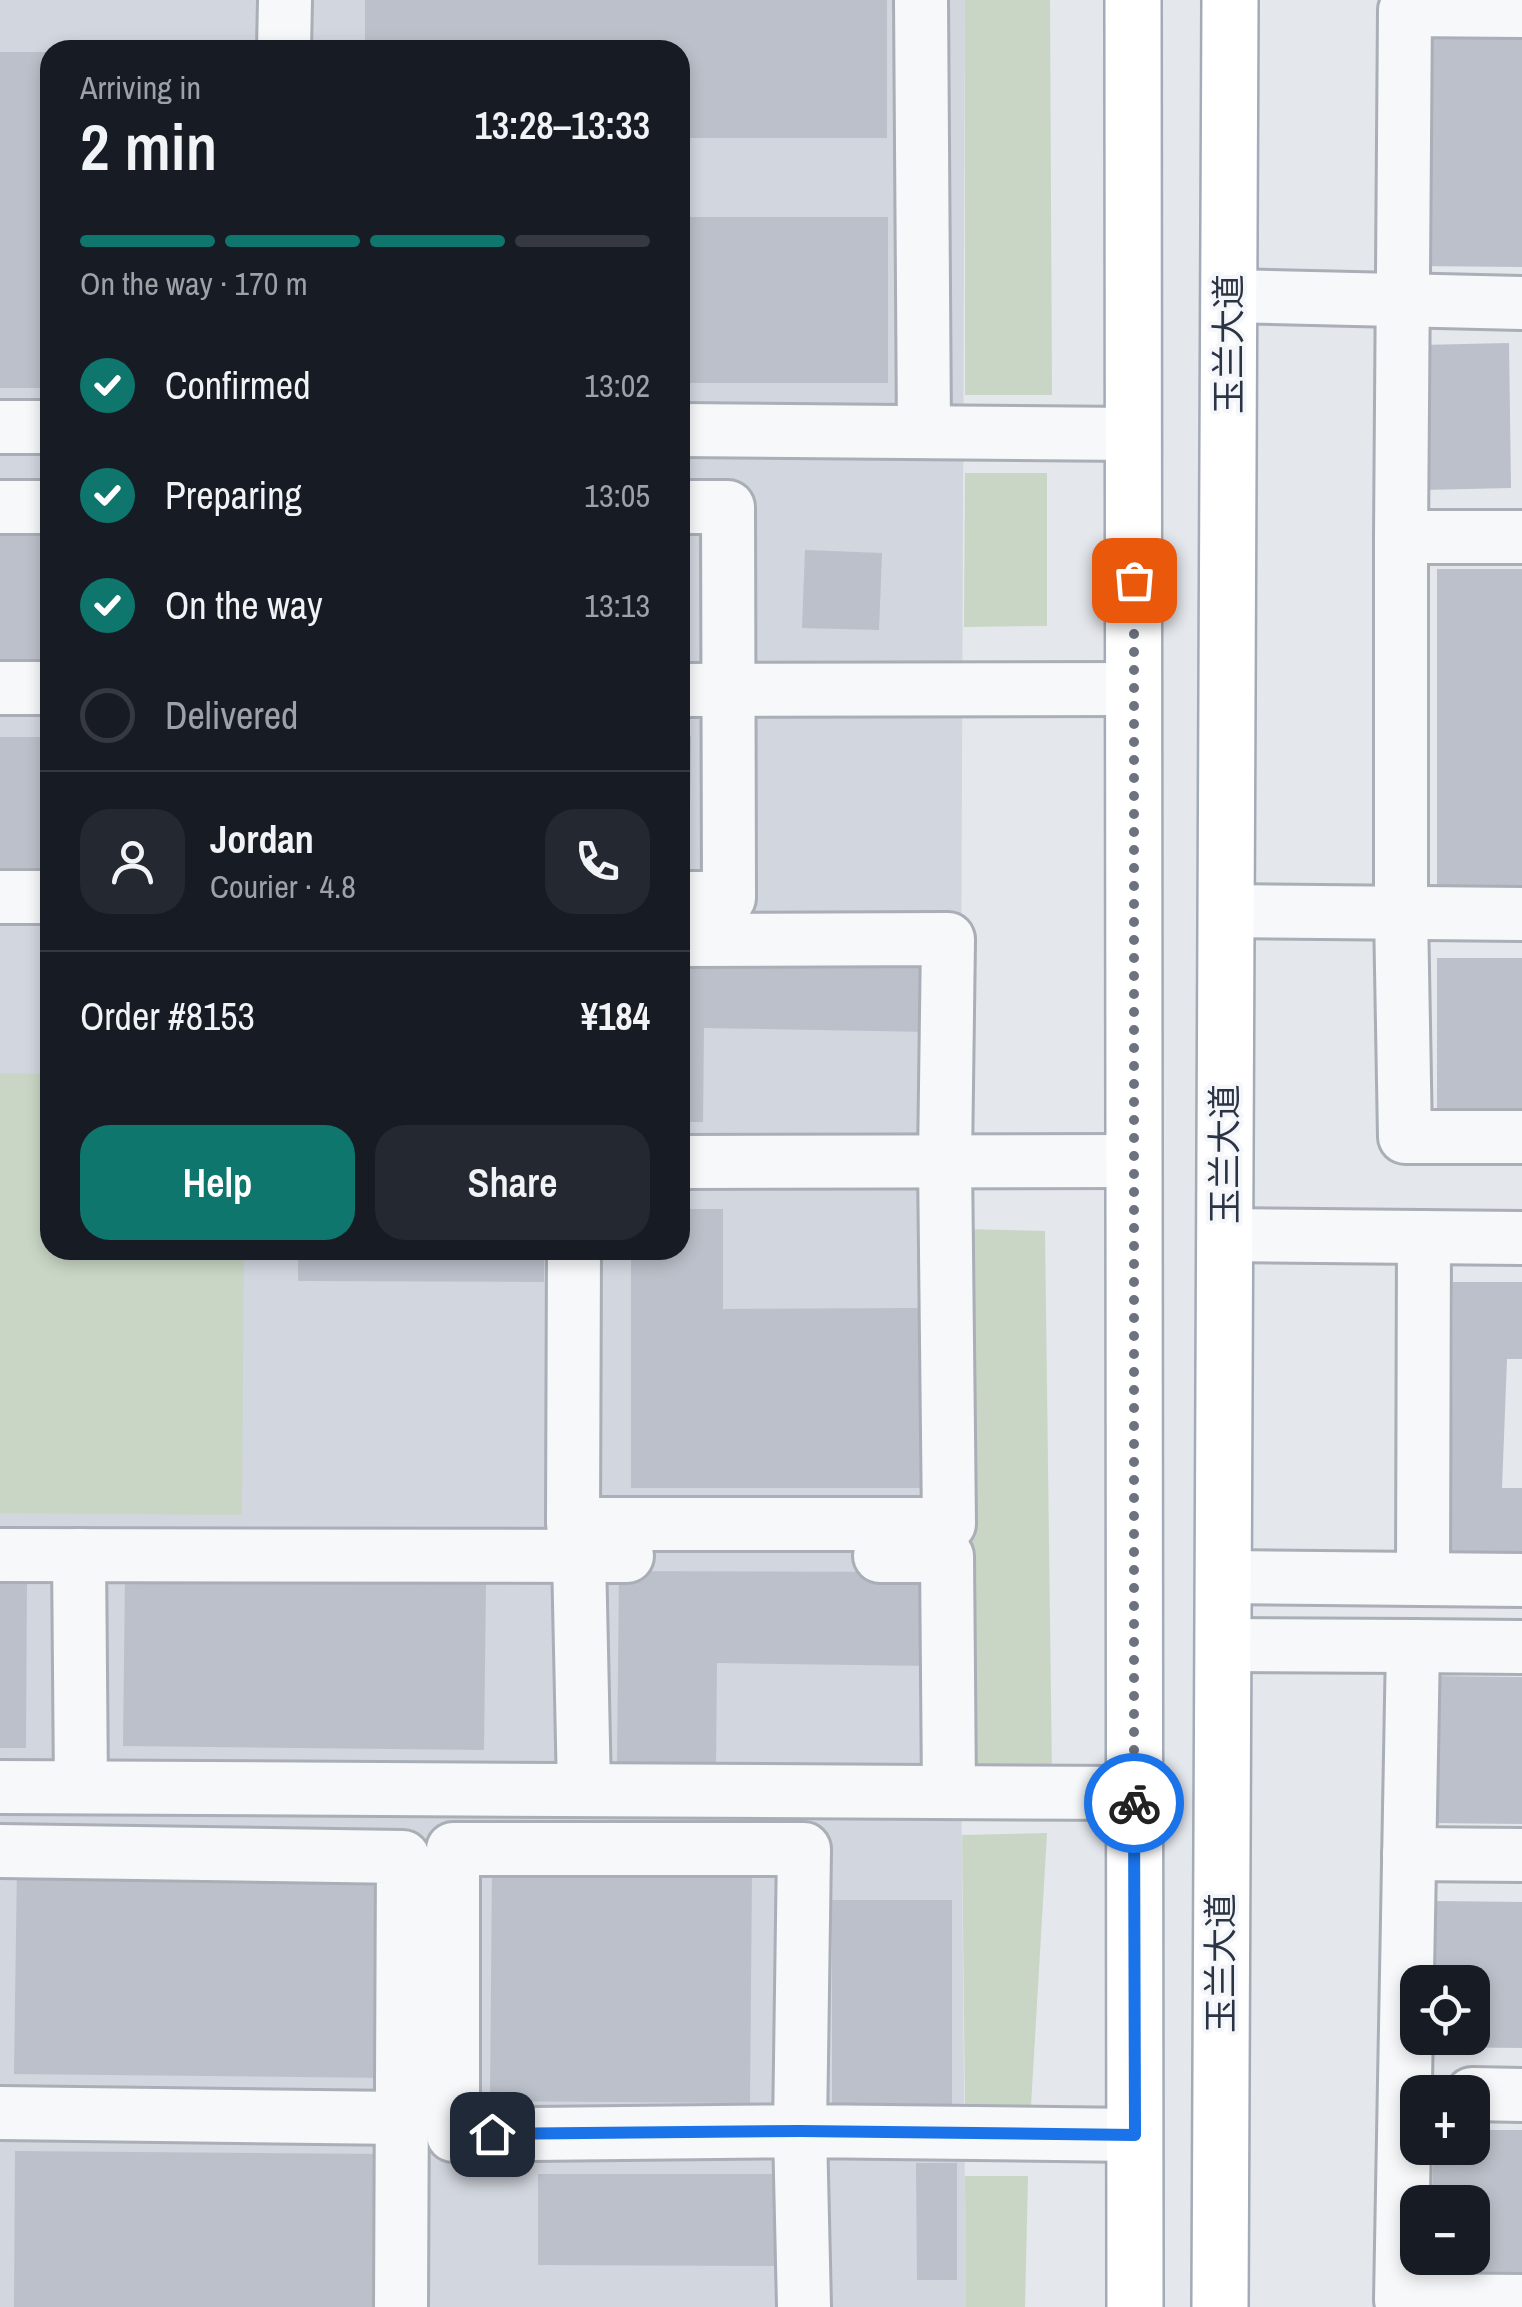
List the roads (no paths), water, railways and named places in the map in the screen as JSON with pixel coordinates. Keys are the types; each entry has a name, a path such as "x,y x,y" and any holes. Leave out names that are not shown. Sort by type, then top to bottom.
{"main road":[{"path":"1133,0 1135,2307"},
{"name":"玉兰大道","path":"1220,2307 1230,0"}],"lane":[{"path":"284,0 284,40"},
{"path":"920,0 924,432"},
{"path":"1522,11 1405,10 1400,913 1405,1137 1522,1138"},
{"path":"1229,296 1522,303"},
{"path":"0,426 40,426"},
{"path":"690,430 1134,434"},
{"path":"0,507 40,507"},
{"path":"690,508 728,508 704,690 729,898 690,898"},
{"path":"1401,537 1522,538"},
{"path":"0,688 40,688"},
{"path":"704,690 1134,688"},
{"path":"0,897 40,897"},
{"path":"1226,911 1522,914"},
{"path":"574,1260 573,1524 949,1524 945,1160 948,939 690,940"},
{"path":"690,1162 1134,1160"},
{"path":"1225,1235 1522,1238"},
{"path":"1422,1578 1424,1237"},
{"path":"0,1555 947,1556 948,1792"},
{"path":"79,1555 81,1788"},
{"path":"579,1556 584,1790"},
{"path":"1223,1576 1522,1580"},
{"path":"1223,1645 1522,1647"},
{"path":"1411,2075 1413,1646"},
{"path":"0,1787 1134,1793"},
{"path":"804,2307 800,2131 804,1849 453,1849 453,2135 800,2131 1135,2135"},
{"path":"0,1850 403,1856 401,2307"},
{"path":"1409,1854 1522,1855"},
{"path":"1490,2094 1522,2094"},
{"path":"0,2113 402,2118"},
{"path":"1408,2165 1401,2300 1522,2301"}]}
